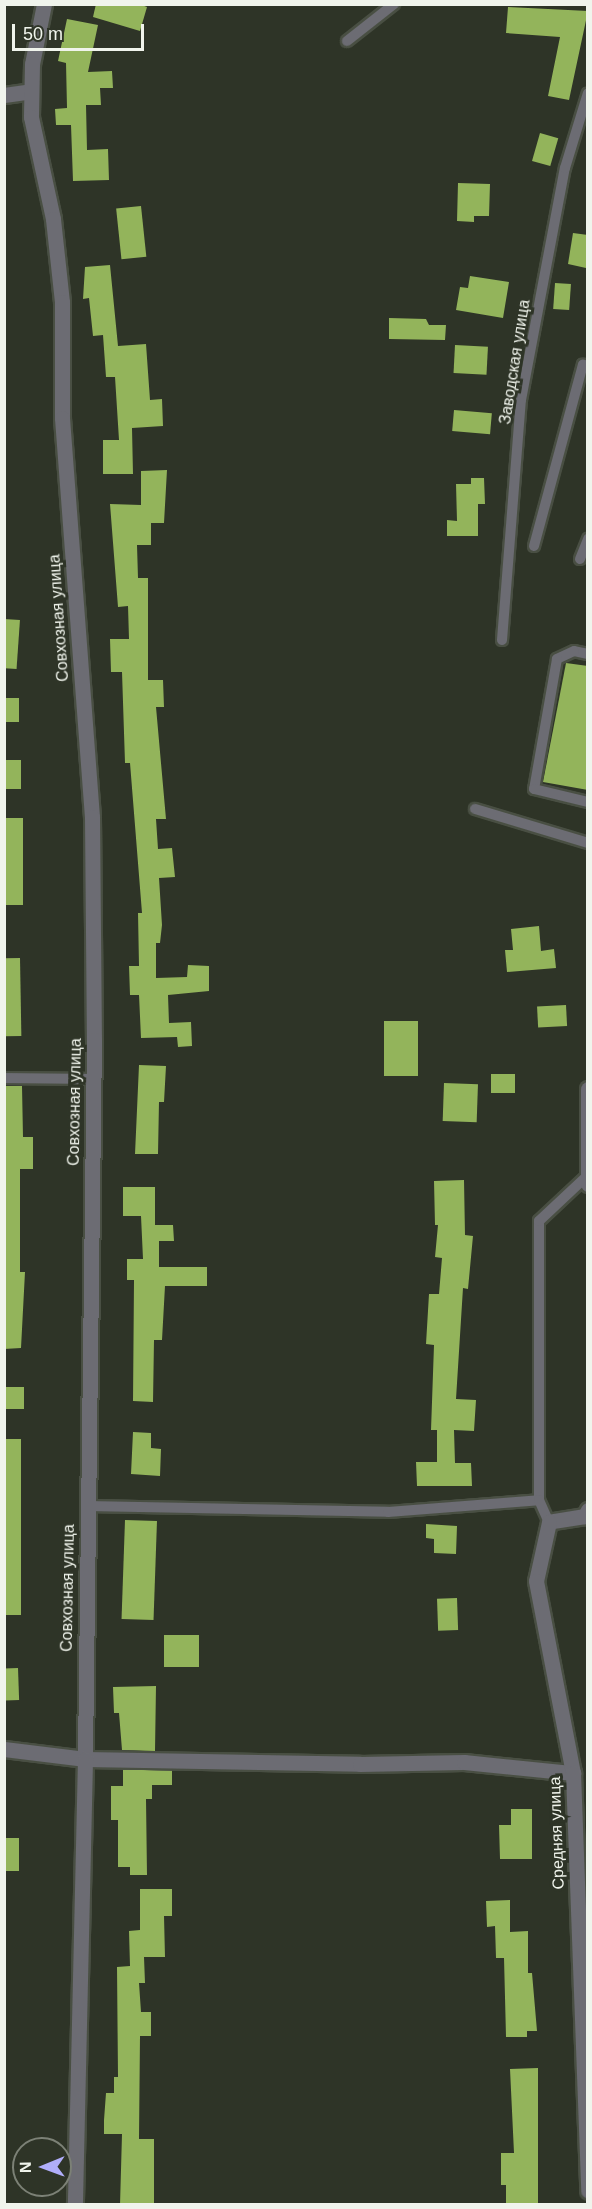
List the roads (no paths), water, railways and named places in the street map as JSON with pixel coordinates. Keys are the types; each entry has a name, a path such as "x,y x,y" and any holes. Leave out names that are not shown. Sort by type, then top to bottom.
{"street":[{"name":"Совхозная улица","path":"44,4 32,64 30,117 53,219 62,302 62,418 92,817 93,1079 85,1759 75,2205"},
{"path":"4,95 31,91"},
{"path":"588,1089 588,1184"},
{"path":"549,1522 585,1516 588,1510"},
{"name":"Средняя улица","path":"549,1522 536,1581 580,1774 588,2191"},
{"path":"4,1749 85,1759 360,1764 464,1762 580,1774"}],"lane":[{"path":"347,41 394,4"},
{"name":"Заводская улица","path":"502,640 521,400 565,168 588,93"},
{"path":"534,546 582,365 588,366"},
{"path":"580,559 588,538"},
{"path":"588,654 574,651 557,659 534,789 588,802"},
{"path":"475,809 588,843"},
{"path":"4,1078 93,1079"},
{"path":"549,1522 538,1500 539,1221 587,1176"},
{"path":"87,1506 388,1512 538,1500"}]}
